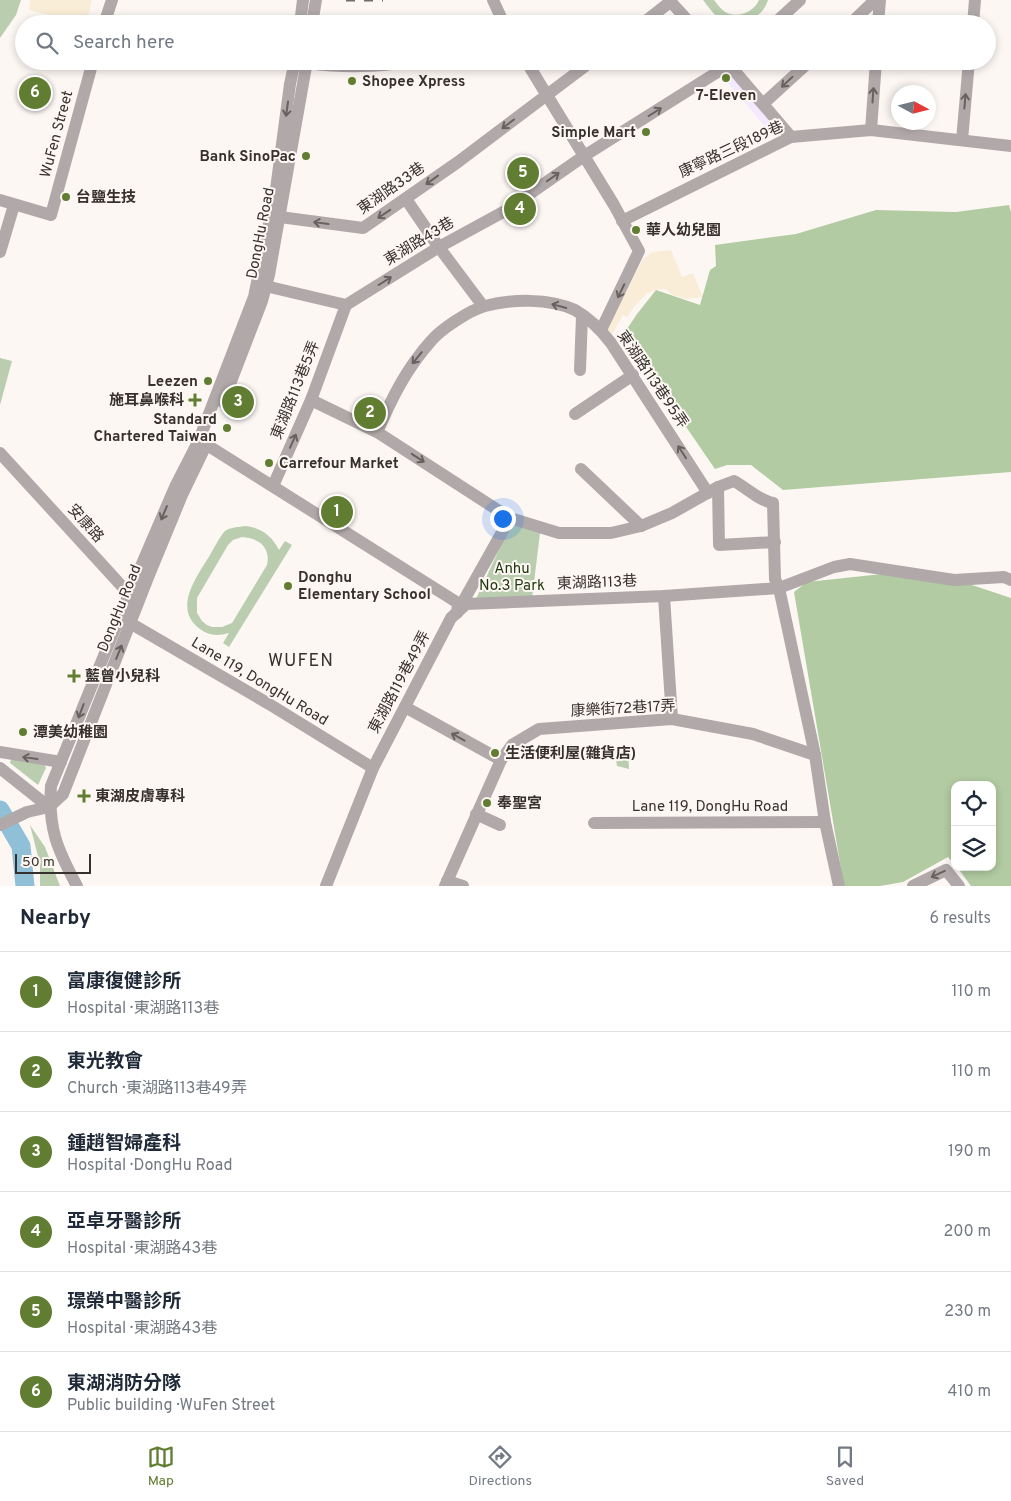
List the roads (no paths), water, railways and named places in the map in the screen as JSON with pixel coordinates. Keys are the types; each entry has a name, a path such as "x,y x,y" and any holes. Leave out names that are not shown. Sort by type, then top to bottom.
{"street":[{"path":"107,15 112,0"},
{"path":"301,15 303,0"},
{"path":"314,15 316,0"},
{"path":"493,0 500,15"},
{"path":"784,15 800,0"},
{"path":"859,15 875,0"},
{"path":"879,15 880,0"},
{"path":"974,15 975,0"},
{"path":"653,15 670,1 683,15"},
{"name":"WuFen Street","path":"14,205 51,215 91,70"},
{"name":"DongHu Road","path":"49,806 63,794 182,495 207,445 262,301 262,286 290,84 298,70"},
{"name":"DongHu Road","path":"49,806 50,786 175,487 200,440 254,297 262,286 280,217 302,70"},
{"path":"531,70 640,251 601,330"},
{"name":"東湖路33巷","path":"280,217 363,228 458,162 579,70"},
{"name":"東湖路43巷","path":"344,304 505,210 584,156 719,70"},
{"path":"736,70 791,136"},
{"path":"764,103 800,70"},
{"path":"871,130 875,70"},
{"path":"962,140 968,70"},
{"name":"康寧路三段189巷","path":"622,221 791,136 871,130 1011,146"},
{"path":"406,199 483,306"},
{"path":"0,200 14,205 0,252"},
{"path":"262,286 344,304"},
{"name":"東湖路113巷95弄","path":"377,432 396,389 411,365 432,340 451,324 483,306 511,301 532,300 575,310 601,330 713,490"},
{"name":"東湖路113巷5弄","path":"273,486 311,400 344,304"},
{"path":"580,370 582,316"},
{"path":"575,414 633,375"},
{"path":"311,400 377,432 510,518 559,533 610,533 641,526 672,513 713,490 734,481 764,501 773,503 775,578 779,588 815,755 839,886"},
{"path":"207,445 458,603 457,613"},
{"name":"安康路","path":"0,453 129,594"},
{"path":"581,468 641,526"},
{"path":"713,490 719,545 775,542"},
{"name":"東湖路119巷49弄","path":"330,885 373,768 451,618 457,613 510,518"},
{"name":"東湖路113巷","path":"457,613 466,604 664,596 779,588 834,567 850,564 954,580 1004,578 1011,580"},
{"path":"129,594 130,623"},
{"path":"664,596 672,719"},
{"name":"Lane 119, DongHu Road","path":"130,623 269,704 373,768"},
{"path":"405,707 501,760"},
{"name":"康樂街72巷17弄","path":"446,884 501,760 512,745 539,729 672,719 753,734 815,755"},
{"path":"0,752 61,762"},
{"path":"0,768 49,806 51,826 62,858 78,886"},
{"path":"0,826 24,814 49,806"},
{"path":"476,814 500,825"},
{"name":"Lane 119, DongHu Road","path":"594,823 826,822"},
{"path":"913,886 946,870 958,886"},
{"path":"446,884 463,886"}],"waterway":[{"path":"0,810 21,846 25,886"}],"railway":[{"path":"346,0 383,0"}],"place":[{"name":"7-Eleven","path":"726,78"},
{"name":"Shopee Xpress","path":"352,81"},
{"name":"東湖消防分隊","path":"35,93"},
{"name":"Simple Mart","path":"646,132"},
{"name":"Bank SinoPac","path":"306,156"},
{"name":"璟榮中醫診所","path":"523,173"},
{"name":"台鹽生技","path":"66,197"},
{"name":"亞卓牙醫診所","path":"520,209"},
{"name":"華人幼兒園","path":"636,230"},
{"name":"Leezen","path":"208,381"},
{"name":"施耳鼻喉科","path":"195,400"},
{"name":"鍾趙智婦產科","path":"238,402"},
{"name":"東光教會","path":"370,413"},
{"name":"Standard Chartered Taiwan","path":"227,428"},
{"name":"Carrefour Market","path":"269,463"},
{"name":"富康復健診所","path":"337,512"},
{"name":"Donghu Elementary School","path":"288,586"},
{"name":"藍曾小兒科","path":"74,676"},
{"name":"潭美幼稚園","path":"23,732"},
{"name":"生活便利屋(雜貨店)","path":"495,753"},
{"name":"東湖皮膚專科","path":"84,796"},
{"name":"奉聖宮","path":"487,803"}],"district":[{"name":"WUFEN","path":"301,660"}],"park label":[{"name":"Anhu No.3 Park","path":"512,576"}]}
